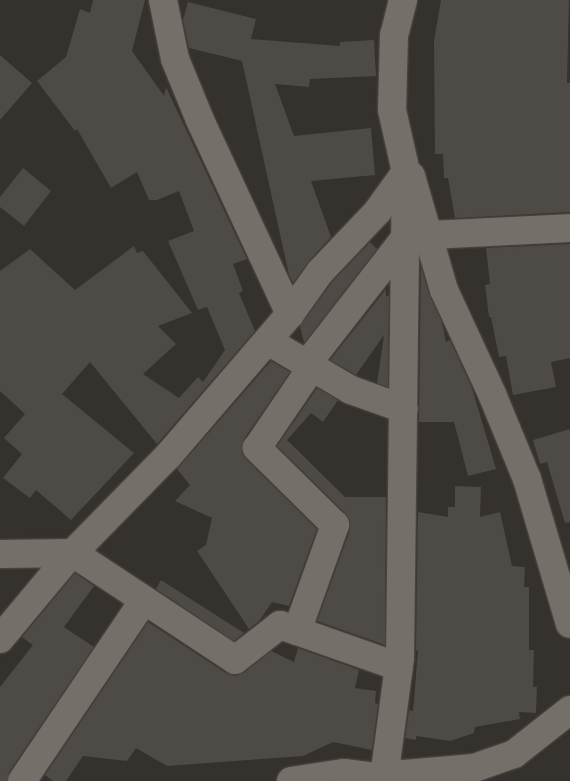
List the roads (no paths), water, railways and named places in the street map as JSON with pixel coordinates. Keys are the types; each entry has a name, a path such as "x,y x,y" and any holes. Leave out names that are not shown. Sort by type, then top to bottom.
{"street":[{"path":"163,0 178,68 200,120 290,314"},
{"path":"384,778 399,667 404,409 417,236 411,176 406,172 392,110 394,35 402,0"},
{"path":"0,639 73,553 168,456 290,314 320,272 377,212 406,172"},
{"path":"297,631 335,525 257,448 310,365 417,236 570,228"},
{"path":"417,236 492,394 527,479 570,624"},
{"path":"268,340 352,390 404,409"},
{"path":"0,554 73,553 235,660 280,625 399,667"},
{"path":"22,781 144,600"},
{"path":"291,781 344,773 384,778 404,774 474,768 514,754 570,710"}]}
